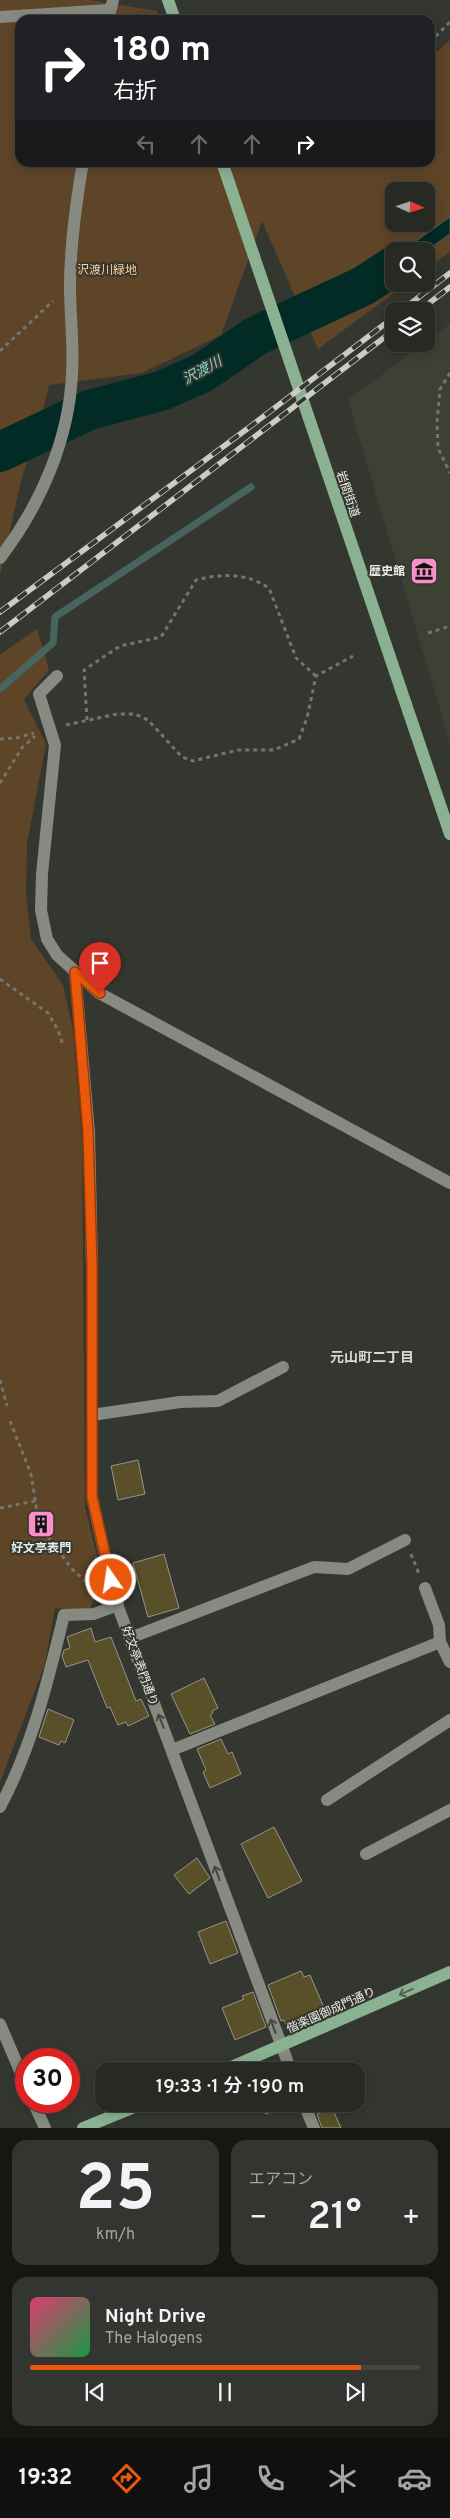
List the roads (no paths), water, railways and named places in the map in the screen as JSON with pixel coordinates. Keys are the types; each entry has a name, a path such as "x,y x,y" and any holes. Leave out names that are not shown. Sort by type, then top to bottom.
{"main road":[{"path":"168,0 173,15"},
{"name":"岩間街道","path":"224,167 312,433 450,834"},
{"name":"偕楽園御成門通り","path":"245,2062 281,2048 450,1972"},
{"path":"83,2128 122,2112"}],"street":[{"path":"31,15 110,10"},
{"path":"0,17 15,16"},
{"path":"0,558 31,514 50,469 64,424 72,373 70,285 75,213 82,167"},
{"path":"57,676 40,694 54,745 42,874 41,910 47,939 57,955 100,993 450,1183"},
{"name":"好文亭表門通り","path":"75,972 88,1132 92,1497 114,1596 287,2062"},
{"path":"92,1415 180,1402 218,1401 283,1367"},
{"path":"130,1638 314,1568 348,1569 405,1540"},
{"path":"425,1588 439,1625 440,1642 450,1662"},
{"path":"0,1807 14,1781 46,1692 64,1615 94,1614 118,1605"},
{"path":"172,1750 440,1642"},
{"path":"327,1800 450,1720"},
{"path":"366,1854 450,1811"},
{"path":"0,2024 15,2059"},
{"path":"307,2112 314,2128"},
{"path":"38,2113 45,2128"}],"water":[{"path":"450,217 450,234 435,245 435,242 415,242 429,232 435,232 435,228"},
{"path":"385,263 385,281 366,293 289,327 283,313 360,278"}],"waterway":[{"name":"沢渡川","path":"0,452 89,410 161,391 202,373 256,336 363,286 385,272"},
{"path":"0,689 53,643 55,617 251,487"}],"railway":[{"path":"413,302 450,273"},
{"path":"431,302 450,287"},
{"path":"0,612 385,324"},
{"path":"0,632 385,337"}],"place":[{"name":"歴史館","path":"424,571"},
{"name":"好文亭表門","path":"41,1524"}],"district":[{"name":"元山町二丁目","path":"372,1357"}],"park label":[{"name":"沢渡川緑地","path":"107,270"}]}
